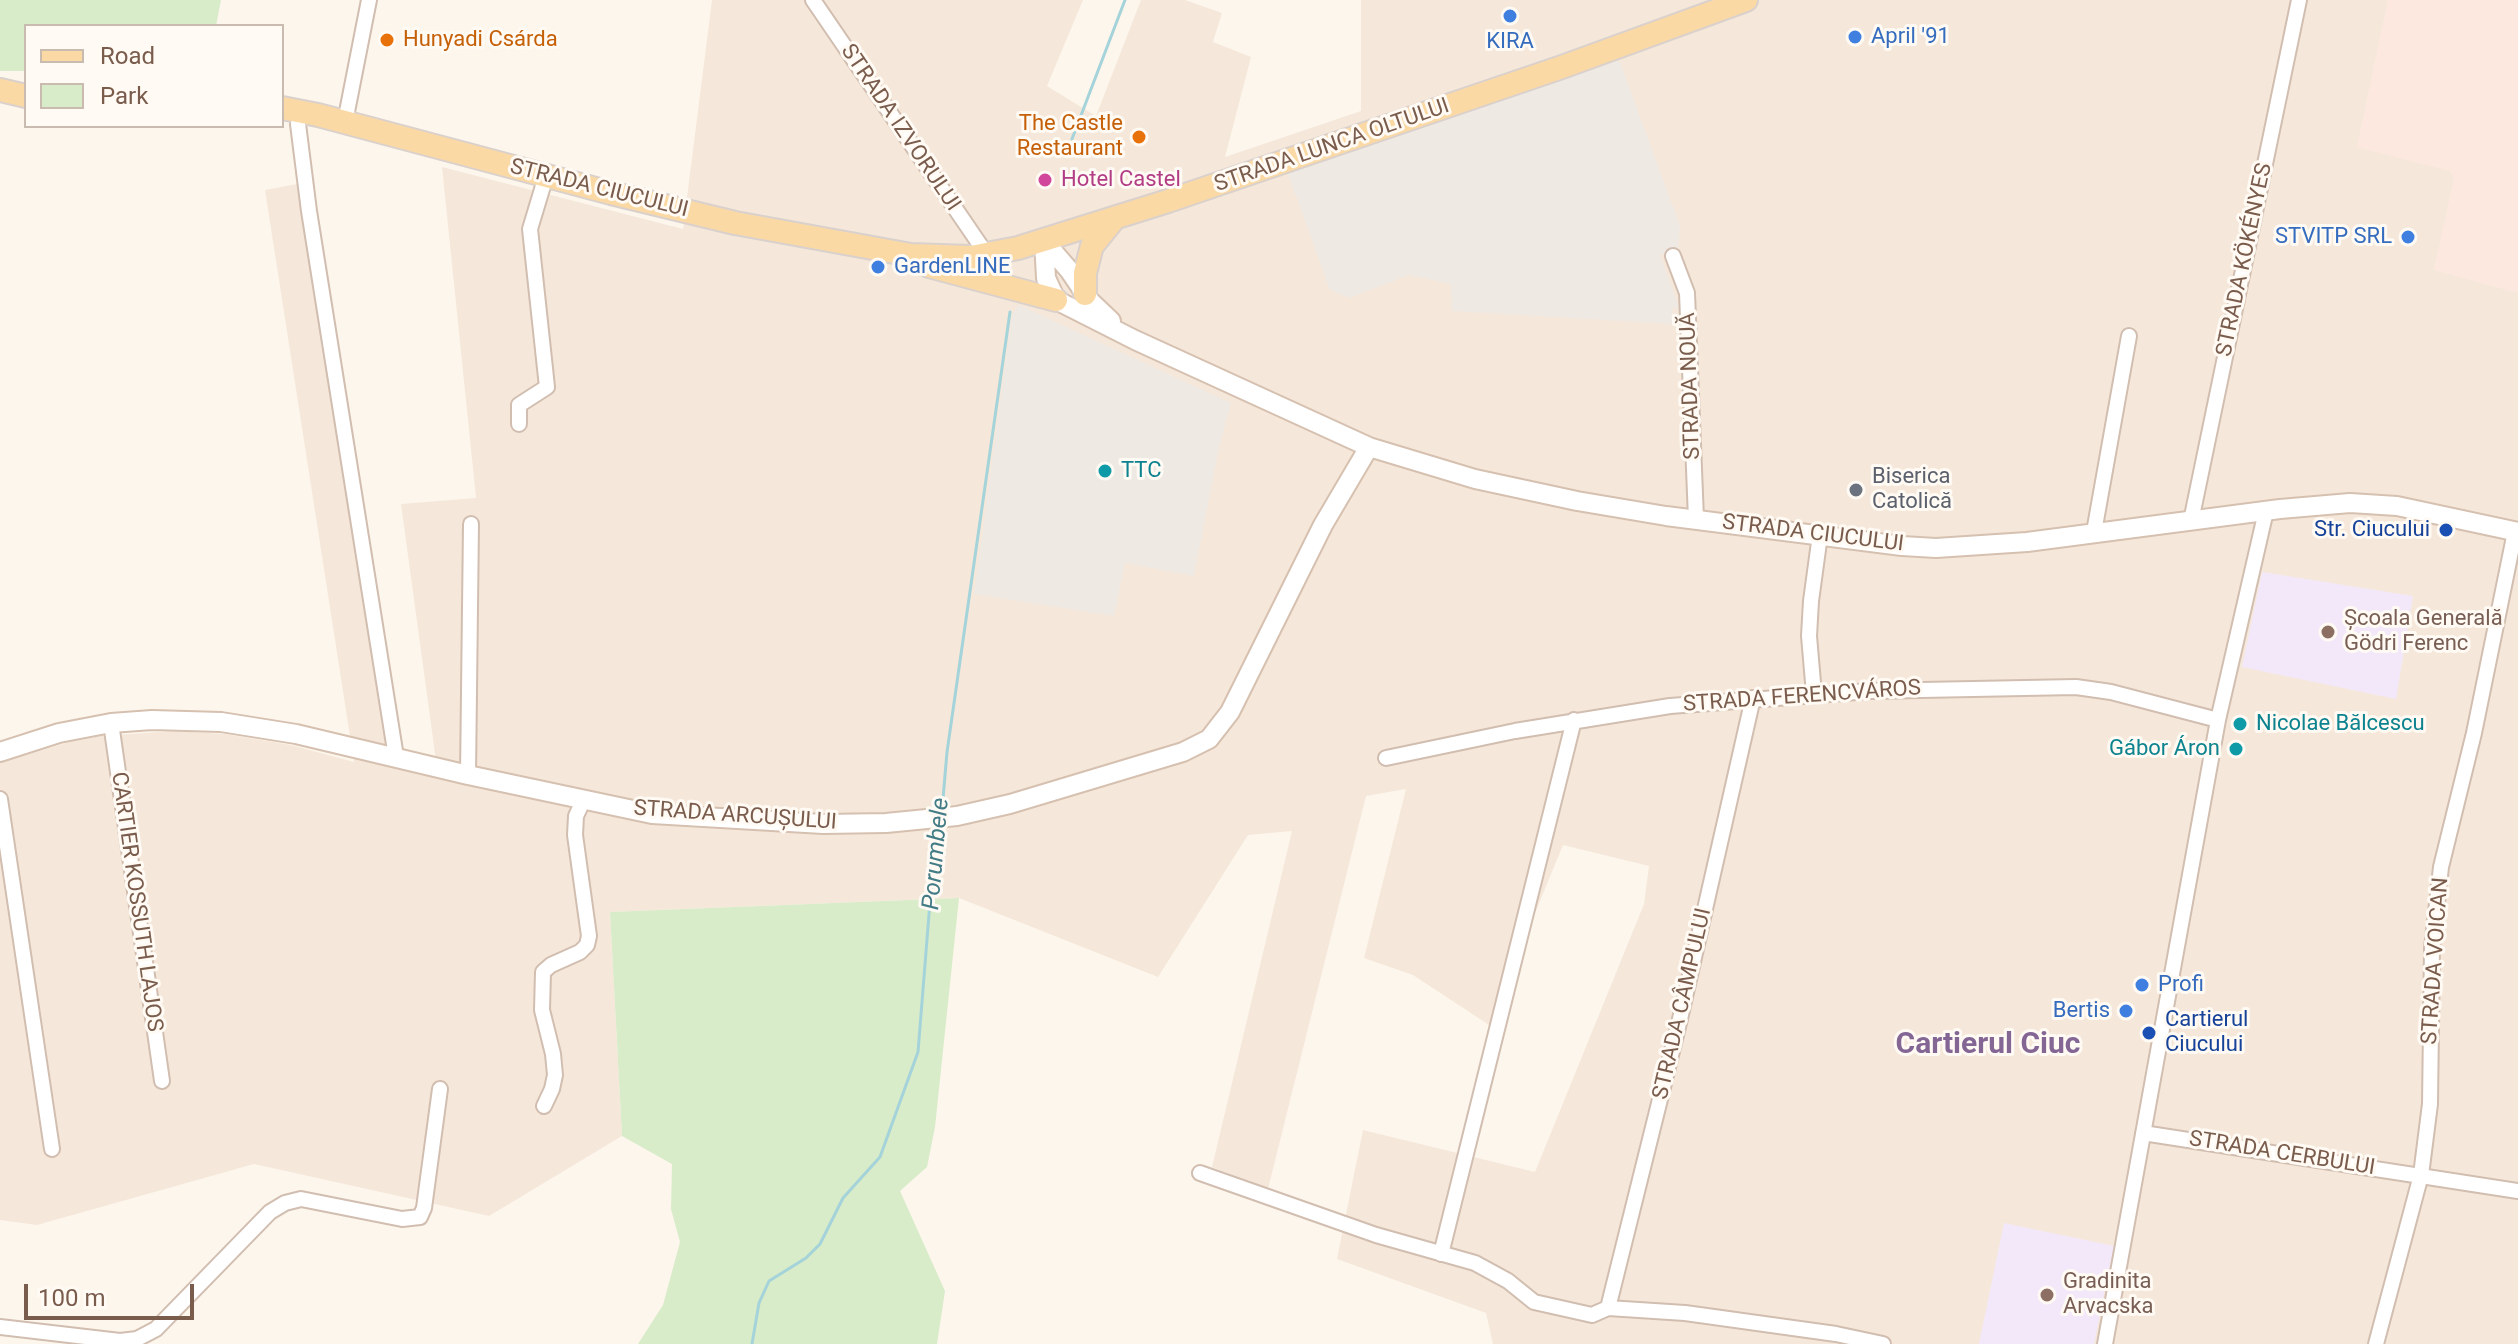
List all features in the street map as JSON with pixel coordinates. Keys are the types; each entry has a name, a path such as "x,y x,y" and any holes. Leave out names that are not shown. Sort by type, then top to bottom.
{"main road":[{"name":"STRADA LUNCA OLTULUI","path":"911,255 951,258 987,255 1044,241 1429,113 1746,0"},
{"path":"0,89 24,85"},
{"path":"0,89 24,95"},
{"name":"STRADA CIUCULUI","path":"290,114 345,122 747,226 911,255"},
{"path":"1085,294 1085,273 1092,246 1115,219"},
{"path":"1044,241 1046,278 1056,300"},
{"path":"1044,241 1102,315 1135,340"},
{"path":"911,255 927,265 1056,300 1135,340"},
{"name":"STRADA CIUCULUI","path":"1135,340 1369,447 1475,479 1577,501 1696,519 1936,548 2027,542 2350,503 2381,504 2517,532"},
{"name":"STRADA ARCUȘULUI","path":"0,752 59,733 111,723 152,720 221,722 296,734 626,810 685,817 823,824 933,820 957,816 1010,804 1183,752 1209,739 1230,712 1323,525 1369,447"}],"street":[{"path":"345,122 369,0"},
{"name":"STRADA IZVORULUI","path":"813,0 987,255"},
{"name":"STRADA KÖKÉNYES","path":"2191,521 2299,0"},
{"path":"290,114 312,226 396,757"},
{"path":"519,424 519,405 547,387 530,229 546,176"},
{"name":"STRADA NOUĂ","path":"1673,256 1687,293 1696,519"},
{"path":"2094,532 2129,336"},
{"path":"2105,1344 2218,720 2266,511"},
{"path":"468,775 471,524"},
{"name":"STRADA VOICAN","path":"2376,1344 2421,1175 2430,1104 2432,948 2441,867 2474,733 2517,532"},
{"path":"1814,694 1809,636 1820,535"},
{"name":"STRADA FERENCVÁROS","path":"1386,758 1574,720 1677,705 1814,694 2076,687 2111,692 2218,720"},
{"name":"STRADA CÂMPULUI","path":"1608,1308 1676,1033 1753,698"},
{"path":"1441,1254 1574,720"},
{"name":"CARTIER KOSSUTH LAJOS","path":"111,723 162,1081"},
{"path":"0,799 52,1149"},
{"path":"544,1106 555,1075 542,1010 543,972 580,952 587,945 589,936 575,835 576,816 583,801"},
{"path":"0,1327 120,1341 137,1339 156,1329 270,1212 285,1203 301,1199 402,1219 420,1217 424,1208 440,1089"},
{"name":"STRADA CERBULUI","path":"2143,1133 2518,1191"},
{"path":"1200,1173 1376,1235 1475,1263 1508,1281 1534,1302 1592,1315 1608,1308 1700,1315 1836,1334 1883,1344"}],"shaded area":[{"path":"712,0 1083,0 1047,86 1096,116 1141,0 1185,0 1222,13 1213,42 1251,57 1225,157 1361,111 1361,0 2518,0 2518,1344 1493,1344 1486,1313 1337,1259 1363,1130 1535,1172 1644,904 1649,866 1563,845 1489,1025 1413,975 1364,958 1406,789 1366,796 1268,1189 1212,1167 1292,831 1248,835 1158,977 959,898 610,912 622,1136 489,1216 254,1164 37,1225 0,1220 0,763 100,736 174,731 225,734 291,745 354,762 265,190 313,181 400,751 436,761 401,504 476,498 442,167 683,229"},
{"path":"2388,0 2518,0 2518,293 2434,270 2454,178 2450,171 2357,147"},
{"path":"1617,54 1680,226 1678,249 1660,255 1679,307 1672,309 1673,324 1452,311 1451,284 1409,275 1349,298 1330,290 1287,171 1388,140"},
{"path":"1019,305 1231,403 1219,447 1194,576 1125,563 1114,616 974,594 1012,314"},
{"name":"Școala Generală Gödri Ferenc","path":"2262,572 2413,596 2396,699 2242,667"},
{"name":"Gradinita Arvacska","path":"2004,1223 2114,1246 2094,1344 1979,1344"}],"green space":[{"path":"0,0 221,0 216,24 24,24 24,71 0,71"},
{"path":"959,898 935,1127 927,1167 900,1191 945,1291 937,1344 638,1344 663,1305 680,1242 671,1209 672,1164 622,1136 610,912"}],"waterway":[{"name":"Porumbele","path":"1072,139 1125,0"},
{"name":"Porumbele","path":"942,810 947,752 1010,312"},
{"name":"Porumbele","path":"752,1344 759,1303 769,1281 806,1258 820,1244 843,1198 880,1157 918,1052 930,902 940,825"}],"place":[{"name":"KIRA","path":"1510,16"},
{"name":"April '91","path":"1855,37"},
{"name":"Hunyadi Csárda","path":"387,40"},
{"name":"The Castle Restaurant","path":"1139,137"},
{"name":"Hotel Castel","path":"1045,180"},
{"name":"STVITP SRL","path":"2408,237"},
{"name":"GardenLINE","path":"878,267"},
{"name":"TTC","path":"1105,471"},
{"name":"Biserica Catolică","path":"1856,490"},
{"name":"Str. Ciucului","path":"2446,530"},
{"name":"Școala Generală Gödri Ferenc","path":"2328,632"},
{"name":"Nicolae Bălcescu","path":"2240,724"},
{"name":"Gábor Áron","path":"2236,749"},
{"name":"Profi","path":"2142,985"},
{"name":"Bertis","path":"2126,1011"},
{"name":"Cartierul Ciucului","path":"2149,1033"},
{"name":"Gradinita Arvacska","path":"2047,1295"}],"district":[{"name":"Cartierul Ciuc","path":"1988,1045"}]}
